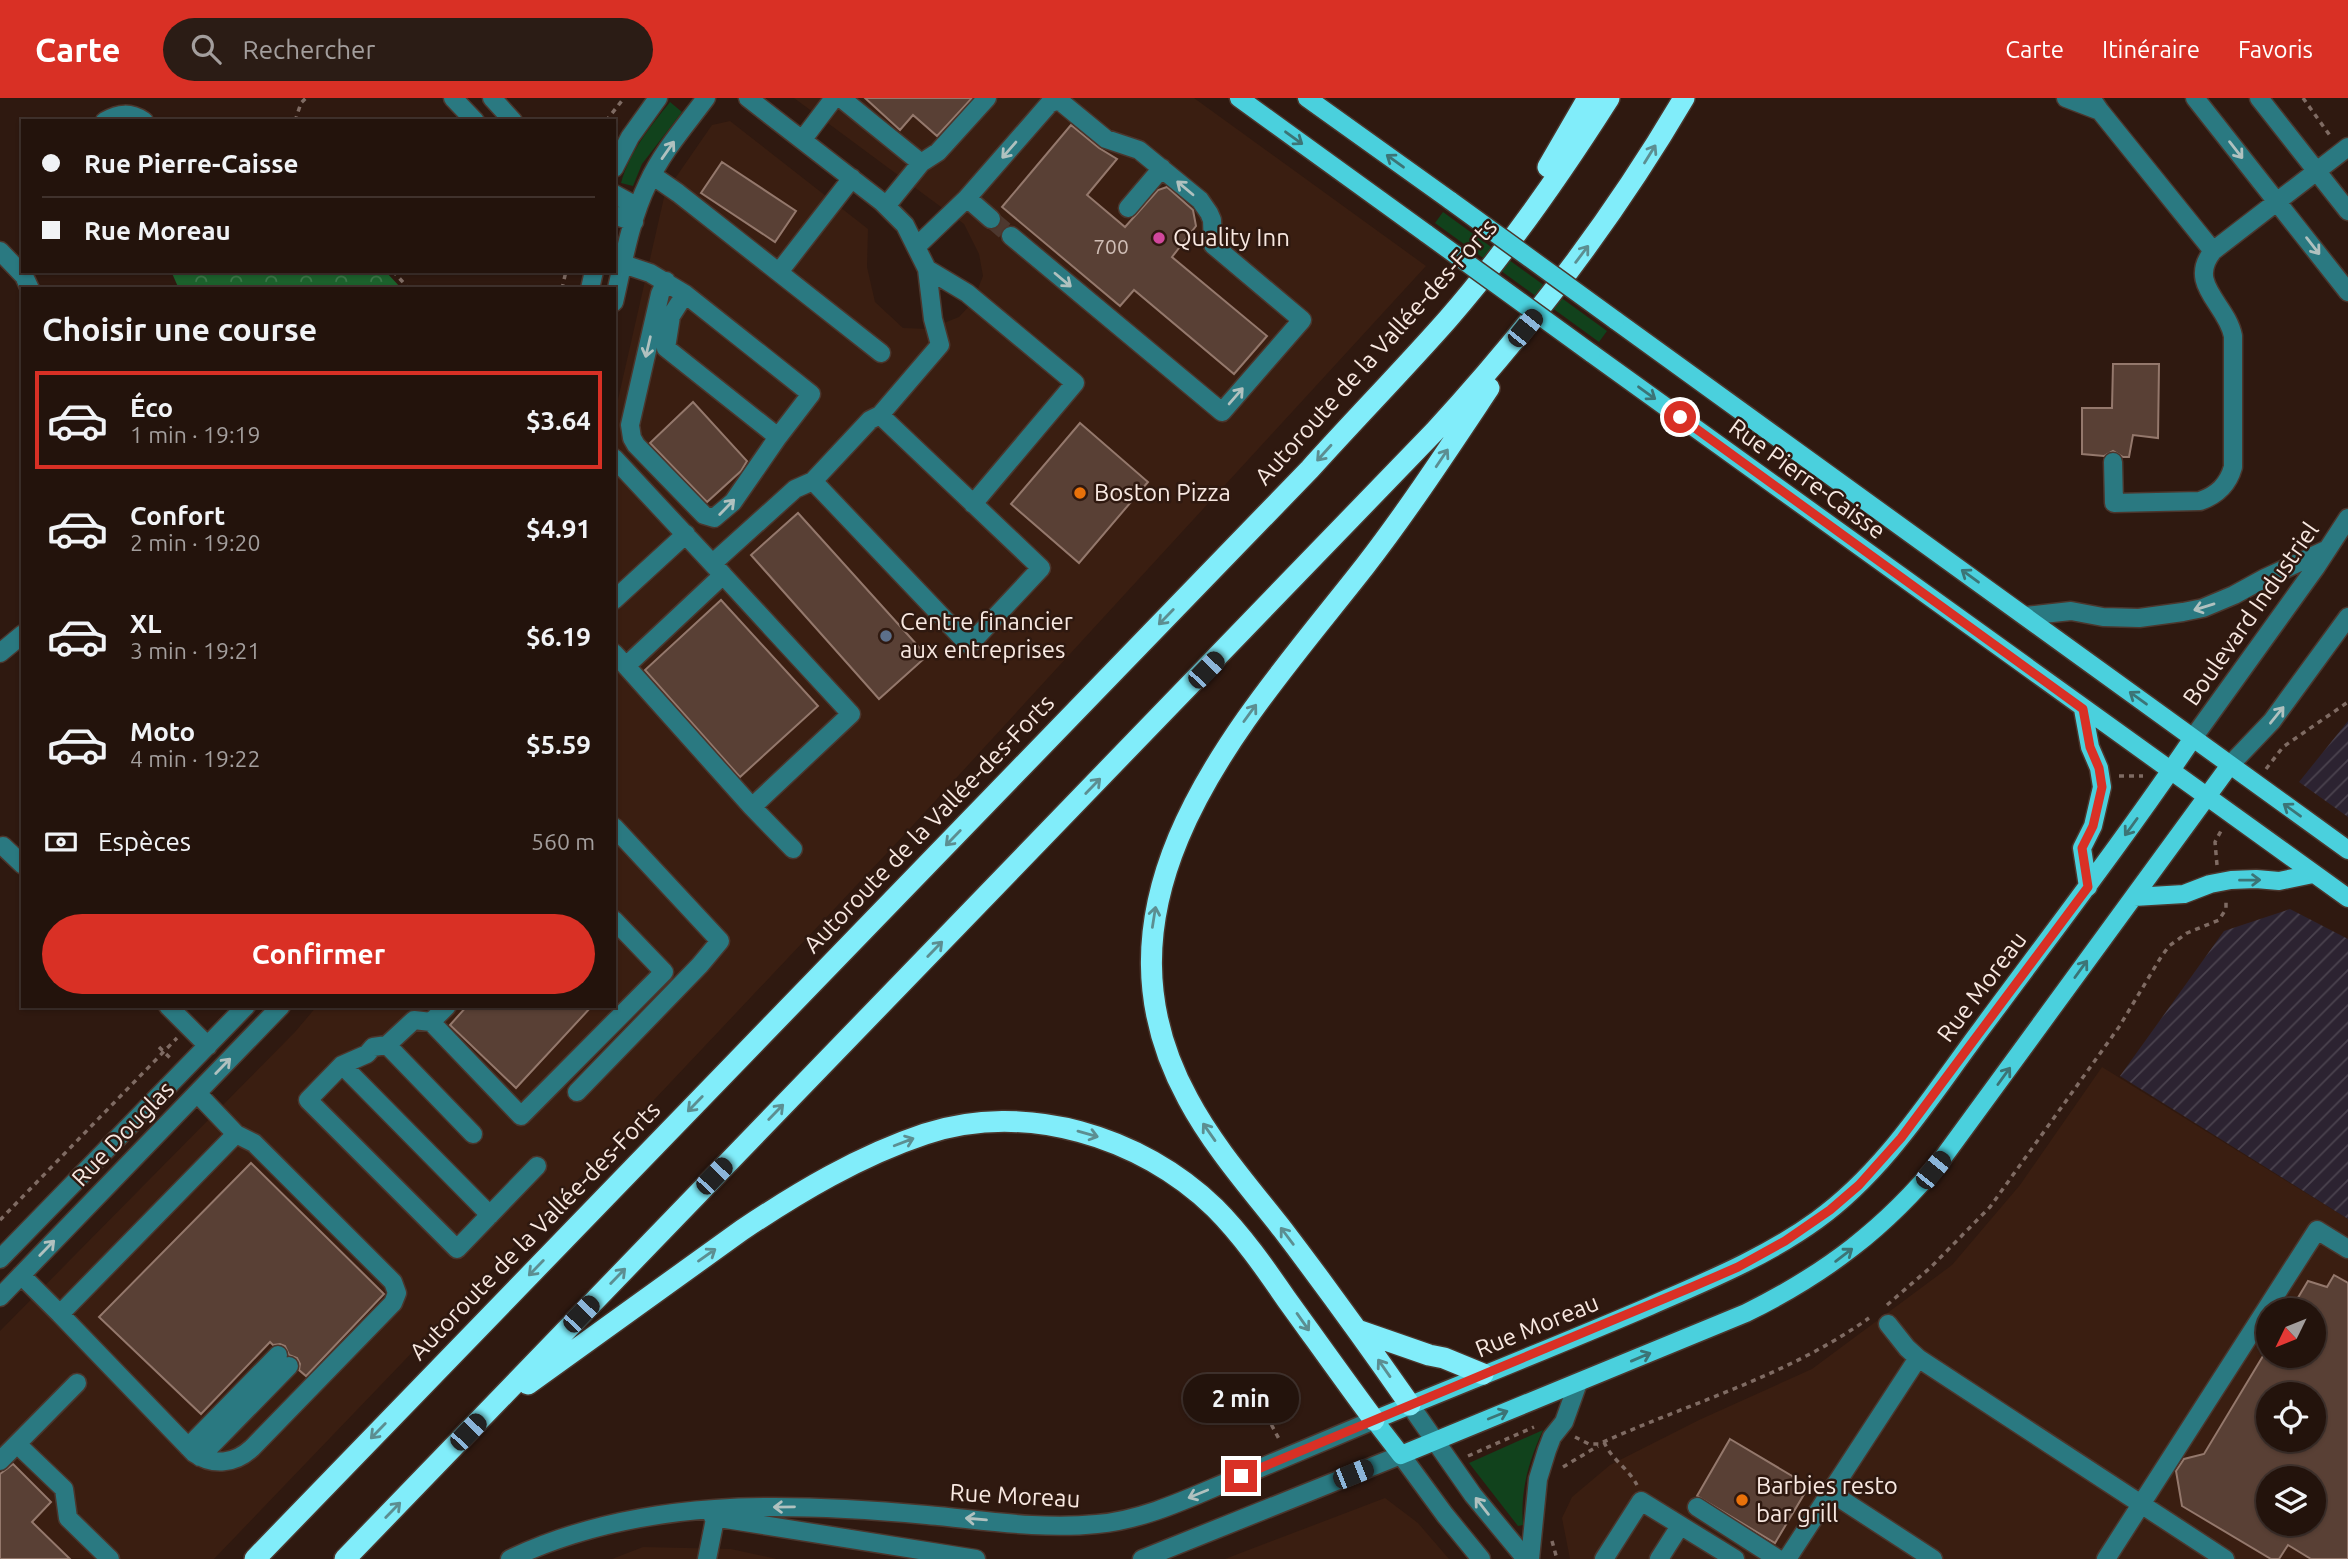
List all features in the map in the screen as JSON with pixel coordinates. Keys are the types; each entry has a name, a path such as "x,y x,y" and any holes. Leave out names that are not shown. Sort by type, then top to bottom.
{"highway":[{"path":"1370,403 1495,246 1549,165 1588,98"},
{"name":"Autoroute de la Vallée-des-Forts","path":"255,1559 1269,512 1449,317 1501,253 1566,164 1609,98"},
{"path":"345,1559 1390,479 1492,368 1615,209 1684,98"},
{"path":"1410,1405 1214,1140 1187,1098 1162,1037 1154,998 1151,953 1157,903 1164,873 1182,824 1223,753 1269,687 1404,515 1548,299"},
{"path":"486,1413 778,1206 862,1160 926,1134 960,1126 1001,1123 1061,1128 1099,1137 1136,1152 1187,1182 1216,1210 1255,1255 1374,1420"},
{"path":"1357,1330 1444,1358 1483,1374"}],"main road":[{"name":"Rue Pierre-Caisse","path":"1239,98 2348,898"},
{"name":"Rue Pierre-Caisse","path":"1307,98 2348,850"},
{"path":"2083,709 2090,747 2099,768 2102,787 2093,826 2082,848 2088,887"},
{"name":"Rue Moreau","path":"1374,1420 1738,1267 1785,1241 1830,1210 1859,1185 1901,1138 2088,887 2193,738"},
{"path":"1374,1420 1401,1455 1773,1300 1822,1272 1876,1230 1909,1198 1942,1159 2230,765"},
{"path":"2134,897 2183,894 2231,880 2279,881 2314,874"}],"street":[{"path":"453,98 473,119"},
{"path":"492,98 511,119"},
{"path":"616,164 630,137 658,98"},
{"path":"616,287 619,262 652,175 706,98"},
{"path":"748,98 852,178 905,225 927,269 933,319 940,345 880,415 870,421 813,481 795,489 718,569 620,659 793,849"},
{"path":"803,139 834,98"},
{"path":"841,98 921,163"},
{"path":"886,206 921,163 938,152 987,98"},
{"path":"2066,98 2095,105 2213,251"},
{"path":"2195,98 2348,292"},
{"path":"2259,98 2348,211"},
{"path":"917,246 967,198 1049,104 1055,101 1064,103 1106,139 1139,150 1205,206 1212,220 1213,245 1301,320 1222,412 1010,236"},
{"path":"108,119 126,114 139,119"},
{"path":"2113,463 2114,503 2200,500 2211,497 2230,478 2233,467 2233,336 2231,324 2203,279 2207,259 2213,251 2348,147"},
{"path":"1128,208 1162,168"},
{"path":"652,175 881,353"},
{"path":"779,272 852,178"},
{"path":"616,196 636,214"},
{"path":"967,198 990,219"},
{"path":"616,215 636,214"},
{"path":"0,251 21,272"},
{"path":"619,262 666,281 685,294 811,394 733,502 714,518 704,515 634,442 630,425 660,294 666,281"},
{"path":"927,269 968,293 1075,383 973,504"},
{"path":"685,294 671,316 666,348 778,437"},
{"path":"813,481 969,645 1041,568 880,415"},
{"path":"616,460 852,714 752,807"},
{"name":"Boulevard Industriel","path":"2193,738 2348,518"},
{"path":"616,598 686,534"},
{"path":"2025,616 2071,611 2103,617 2139,618 2183,612 2227,599 2265,578 2328,550"},
{"path":"2230,765 2272,721 2348,617"},
{"path":"0,653 21,636"},
{"path":"577,1092 701,965 720,941 616,829"},
{"path":"3,846 21,863"},
{"path":"537,1166 457,1249 308,1100 342,1065 367,1054 373,1047 387,1045 414,1020 431,1023 521,1116 664,972 616,922"},
{"path":"170,1008 208,1046"},
{"name":"Rue Douglas","path":"0,1258 244,1008"},
{"name":"Rue Douglas","path":"0,1297 279,1008"},
{"path":"431,1023 445,1008"},
{"path":"387,1045 473,1134"},
{"path":"342,1065 490,1215"},
{"path":"21,1275 194,1452 213,1461 228,1461 247,1453 393,1303 397,1293 393,1282 254,1143 236,1134 197,1093"},
{"path":"60,1314 236,1134"},
{"path":"2106,1559 2317,1230 2348,1248"},
{"path":"1884,1317 1918,1358 2225,1559"},
{"path":"1787,1559 1918,1358"},
{"path":"194,1452 283,1360"},
{"path":"0,1461 76,1383"},
{"path":"1528,1559 1538,1479 1552,1437 1564,1422 1578,1383"},
{"path":"1410,1405 1481,1505 1528,1559"},
{"name":"Rue Moreau","path":"510,1559 596,1526 667,1513 852,1508 1043,1525 1094,1525 1128,1519 1164,1508 1374,1420"},
{"path":"17,1444 64,1489 68,1518 110,1559"},
{"path":"1142,1559 1401,1455 1481,1559"},
{"path":"1830,1492 1933,1559"},
{"path":"1604,1559 1641,1501 1735,1559"},
{"path":"1698,1507 1778,1559"},
{"path":"707,1559 716,1513"},
{"name":"Rue Moreau","path":"716,1513 976,1559"},
{"path":"1659,1559 1680,1526"}],"path":[{"path":"296,119 301,103 306,98"},
{"path":"608,119 624,98"},
{"path":"2303,98 2320,125"},
{"path":"395,273 407,287"},
{"path":"2283,747 2348,702"},
{"path":"2114,776 2143,776"},
{"path":"2219,870 2215,842 2222,829"},
{"path":"1884,1317 1990,1207 2125,1018 2169,946 2187,933 2222,917 2227,905 2223,891"},
{"name":"Rue Douglas","path":"0,1220 179,1037"},
{"path":"1558,1472 1573,1459 1602,1443 1772,1372 1846,1334 1871,1316"},
{"path":"1262,1407 1286,1457"},
{"path":"1465,1457 1538,1425"},
{"path":"1568,1434 1589,1444 1602,1443"},
{"path":"1602,1443 1625,1466 1636,1483"},
{"path":"1550,1532 1557,1559"}],"shaded area":[{"path":"794,98 1194,98 1426,266 903,836 214,1559 0,1559 0,1331 295,1032 315,1008 616,1008 616,408 665,193 712,125 730,121 868,229 867,267 875,302 903,328 929,329 959,317 972,303 983,276 979,254 964,224"},
{"path":"2348,721 2348,817 2299,782"},
{"path":"2290,909 2348,939 2348,1219 2120,1076 2224,931"},
{"path":"2102,1067 2348,1219 2348,1559 1570,1559 1562,1518 1572,1497 1610,1465 1699,1420 1812,1369 1952,1265 2020,1185"},
{"path":"1385,1498 1418,1523 1449,1559 1225,1559"},
{"path":"643,1547 731,1549 777,1559 612,1559"}],"green space":[{"path":"670,102 682,112 642,164 633,186 621,183 635,150"},
{"path":"1443,212 1607,331 1599,342 1435,223"},
{"path":"172,273 387,273 400,287 178,287"},
{"path":"1543,1430 1527,1476 1523,1525 1518,1526 1469,1463"}],"building":[{"path":"865,98 972,98 937,136 913,115 900,130"},
{"path":"1071,125 1117,159 1087,195 1125,227 1158,190 1167,187 1193,210 1196,226 1172,257 1267,336 1234,374 1134,290 1120,306 1002,207"},
{"path":"722,162 796,211 775,242 701,193"},
{"path":"2113,364 2159,364 2158,438 2133,435 2129,457 2123,457 2113,451 2104,456 2082,454 2082,408 2112,408"},
{"path":"693,402 747,461 741,471 707,502 650,443"},
{"name":"Boston Pizza","path":"1080,423 1148,482 1079,563 1011,504"},
{"path":"798,513 927,656 879,699 751,555"},
{"path":"721,600 818,706 740,777 645,670"},
{"path":"465,1008 590,1008 516,1088 450,1025"},
{"path":"251,1163 384,1294 306,1376 299,1370 297,1358 289,1355 285,1346 273,1345 270,1342 201,1414 99,1317"},
{"path":"2334,1275 2348,1283 2348,1559 2311,1559 2288,1545 2279,1559 2271,1559 2182,1506 2176,1471 2184,1459 2204,1454 2256,1368 2326,1368 2326,1298 2298,1298 2308,1281 2327,1287"},
{"path":"1730,1439 1809,1486 1775,1543 1697,1496"},
{"path":"13,1464 51,1502 32,1522 70,1559 0,1559 0,1474"}],"tunnel":[{"path":"991,219 1011,236"}],"place":[{"name":"Quality Inn","path":"1159,238"},
{"name":"Boston Pizza","path":"1080,493"},
{"name":"Centre financier aux entreprises","path":"886,636"},
{"name":"Barbies resto bar grill","path":"1742,1500"}],"route":[{"path":"1241,1476 1738,1267 1815,1222 1859,1185 1886,1156 2088,887 2082,848 2093,826 2102,787 2099,768 2090,747 2083,709 1680,417"}]}
